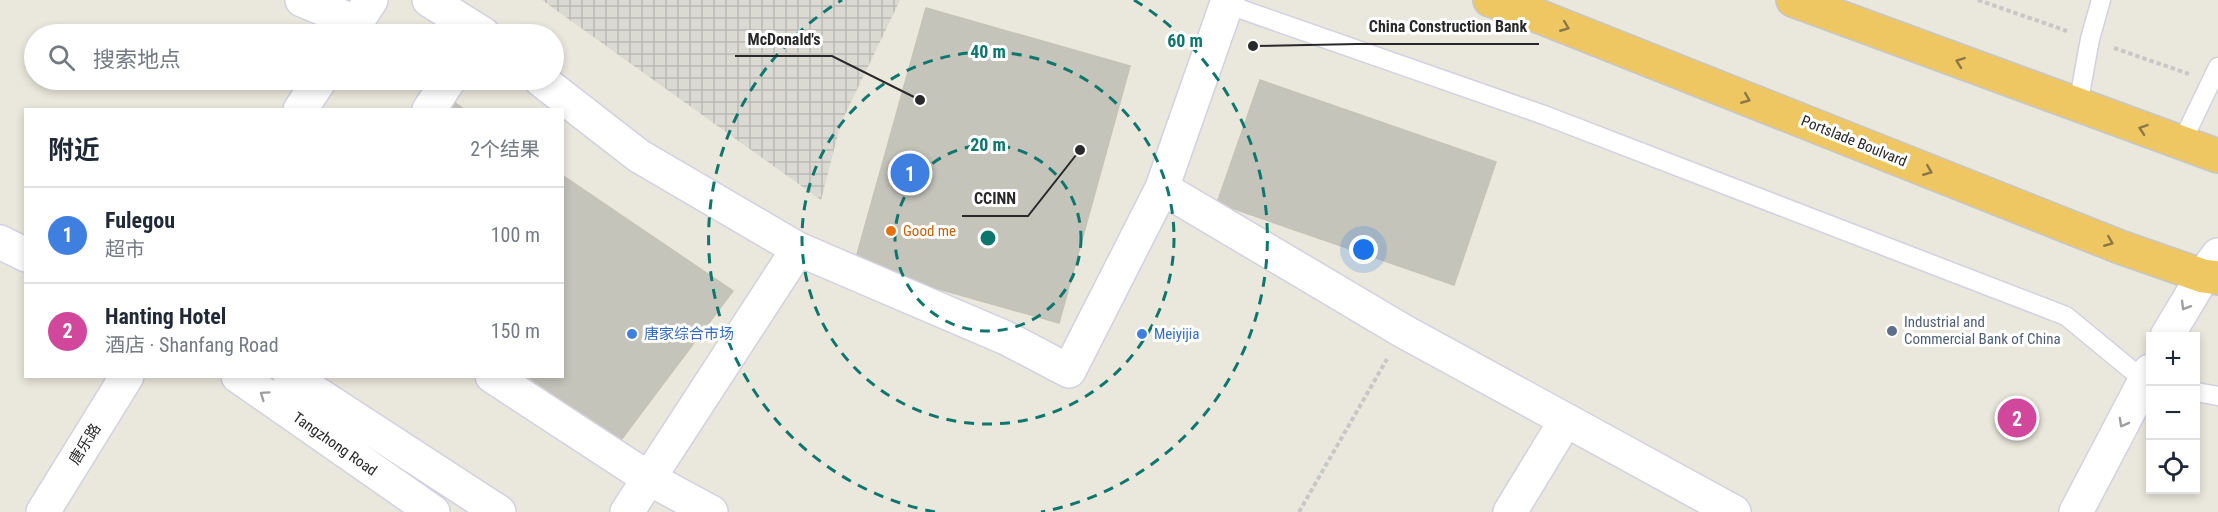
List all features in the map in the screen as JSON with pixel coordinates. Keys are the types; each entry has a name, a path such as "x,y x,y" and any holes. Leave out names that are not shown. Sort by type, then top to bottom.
{"highway":[{"name":"Portslade Boulvard","path":"1490,0 1533,14 2120,247 2214,269"},
{"path":"1793,0 2218,156"}],"street":[{"path":"302,0 359,19"},
{"path":"429,0 466,24"},
{"path":"554,90 639,156 798,249 1006,338 1069,371 1162,188 1227,2"},
{"path":"301,108 313,90"},
{"path":"430,108 442,90"},
{"path":"1162,188 1403,331 1734,512"},
{"path":"0,242 24,254"},
{"path":"627,512 798,249"},
{"path":"2170,332 2214,269"},
{"name":"唐乐路","path":"43,512 126,378"},
{"name":"Tangzhong Road","path":"241,378 433,512"},
{"path":"293,378 500,512"},
{"path":"495,378 648,478 711,512"},
{"path":"2076,512 2146,384"},
{"path":"1510,512 1566,420"}],"lane":[{"path":"2078,105 2090,39 2101,0"},
{"path":"1227,2 1544,115 2066,316 2146,377"},
{"path":"2182,142 2218,67"},
{"path":"2200,393 2218,396"}],"path":[{"path":"1299,512 1403,331"}],"shaded area":[{"path":"542,0 900,0 841,123 821,200"}],"building":[{"path":"926,8 1130,66 1059,323 854,265"},
{"path":"1260,80 1496,162 1454,285 1217,203"},
{"path":"447,97 462,108 440,108"},
{"name":"唐家综合市场","path":"564,176 733,291 621,440 530,378 564,378"}],"place":[{"name":"China Construction Bank","path":"1253,46"},
{"name":"McDonald's","path":"920,100"},
{"name":"CCINN","path":"1080,150"},
{"name":"Fulegou","path":"910,173"},
{"name":"Good me","path":"891,231"},
{"name":"Industrial and Commercial Bank of China","path":"1892,331"},
{"name":"唐家综合市场","path":"632,334"},
{"name":"Meiyijia","path":"1142,334"},
{"name":"Hanting Hotel","path":"2017,418"}]}
